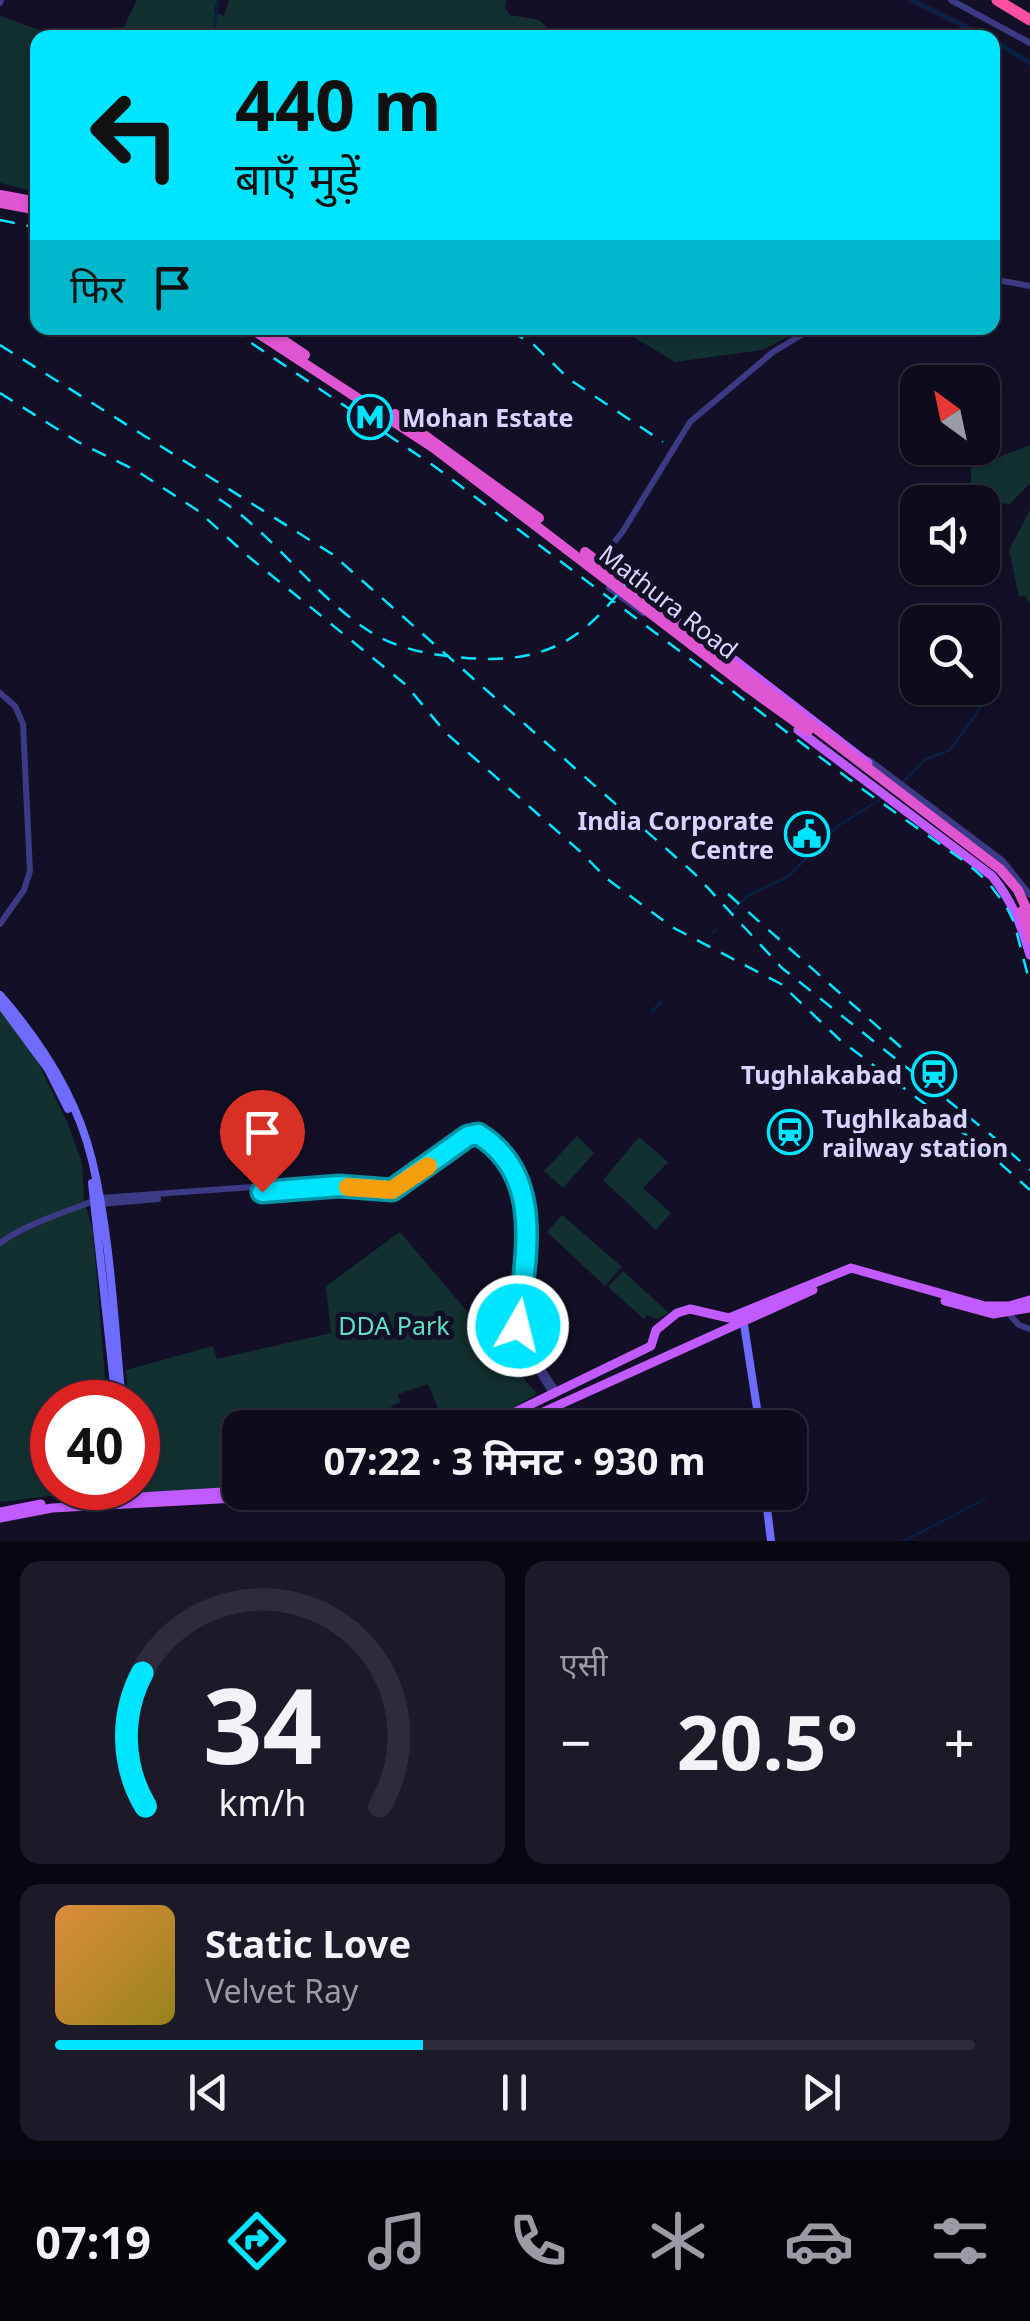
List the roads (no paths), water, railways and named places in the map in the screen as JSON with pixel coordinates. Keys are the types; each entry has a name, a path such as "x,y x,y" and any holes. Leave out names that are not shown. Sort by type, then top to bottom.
{"highway":[{"path":"997,0 1030,17"},
{"path":"0,194 30,200"},
{"path":"0,202 30,208"},
{"name":"Mathura Road","path":"261,335 434,448 695,642 718,653 1000,869 1018,890 1030,917"},
{"name":"Mathura Road","path":"276,335 438,442 599,563 739,682 997,873 1021,907 1030,939"}],"main road":[{"name":"Mathura Road","path":"695,642 714,644 992,856 1028,894 1030,905"},
{"name":"Mathura Road","path":"739,682 992,876 1010,898 1030,955"},
{"path":"908,811 917,801"},
{"path":"945,838 954,829"},
{"path":"0,994 33,1036 68,1097 92,1158 116,1380"},
{"path":"0,1004 39,1056 65,1102 89,1164 96,1202"},
{"path":"546,1410 851,1268 985,1306 1030,1304"},
{"path":"521,1410 651,1346 656,1330 677,1313 690,1310 742,1318 848,1274 871,1277 972,1311 1008,1314 1030,1304"},
{"path":"742,1318 755,1410"},
{"path":"160,1494 222,1491"},
{"path":"160,1495 222,1494"},
{"path":"0,1515 37,1510"},
{"path":"769,1510 773,1541"}],"street":[{"path":"951,0 1030,43"},
{"path":"1007,0 1030,17"},
{"path":"1000,280 1030,286"},
{"path":"599,563 623,532 692,419 773,352 801,335"},
{"path":"0,695 13,706 24,724 30,871 24,890 0,921"},
{"path":"899,785 1003,861 1028,894"},
{"path":"0,1243 28,1227 96,1202 335,1181 386,1184 415,1173 478,1134 493,1145 513,1171 526,1221 519,1338 556,1394"},
{"path":"1008,1314 1020,1326 1030,1329"}],"waterway":[{"path":"214,30 218,0"},
{"path":"911,0 973,30"},
{"path":"1000,44 1030,63"},
{"path":"903,782 926,759 950,750 983,705"},
{"path":"732,910 749,895 788,877 838,826 881,799"},
{"path":"713,933 716,929"},
{"path":"652,1011 661,1002"},
{"path":"904,1541 985,1499"}],"railway":[{"path":"0,220 30,226"},
{"path":"239,335 434,466 865,791 968,864 1006,906 1030,984"},
{"path":"517,335 533,344 569,379 663,442"},
{"path":"0,345 332,554 695,874 782,968 1030,1170"},
{"path":"0,393 197,510 406,685 446,733 606,878 672,927 781,984 840,1040 982,1147 1030,1190"},
{"path":"219,499 369,631 389,642 433,654 512,658 557,645 596,618 632,575"},
{"path":"728,894 904,1050"}],"place":[{"name":"Mohan Estate","path":"370,417"},
{"name":"India Corporate Centre","path":"807,834"},
{"name":"Tughlakabad","path":"934,1074"},
{"name":"Tughlkabad railway station","path":"790,1132"}],"park label":[{"name":"DDA Park","path":"394,1325"}]}
